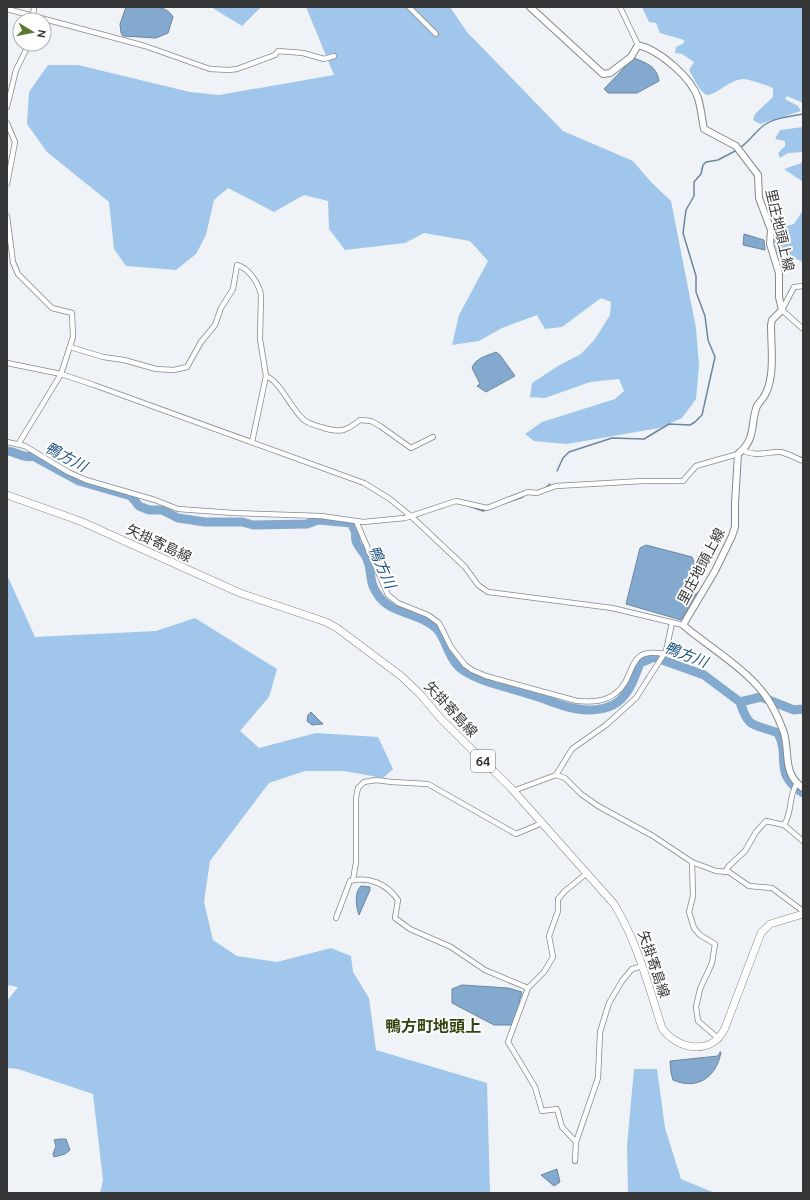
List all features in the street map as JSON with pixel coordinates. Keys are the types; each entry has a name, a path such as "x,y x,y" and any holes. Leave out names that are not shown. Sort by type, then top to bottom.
{"main road":[{"path":"530,7 603,74 610,73 631,57 638,45"},
{"name":"里庄地頭上線","path":"638,45 657,53 677,70 693,88 698,98 704,129 738,149 758,175 759,198 771,230 770,244 779,273 779,297 782,310 772,320 771,325 771,369 767,391 757,406 753,434 741,452 735,503 735,527 732,536 715,571 683,624 730,661 765,695 784,733 789,772 796,784 803,788"},
{"name":"矢掛寄島線","path":"7,495 80,521 171,563 246,595 331,625 401,676 420,694 441,719 513,790 614,904 623,920 643,966 662,1028 668,1036 676,1042 698,1047 713,1044 718,1039"},
{"path":"718,1039 724,1028 761,933 770,924 803,912"}],"street":[{"path":"409,7 436,34"},
{"path":"620,7 638,45"},
{"path":"7,9 18,12"},
{"path":"52,23 145,46 200,66 219,70 237,69 275,55 278,51 303,53 324,59 334,56"},
{"path":"7,107 18,65 25,52"},
{"path":"7,123 15,142 7,184"},
{"path":"7,216 13,262 18,274 52,308 72,313 73,337 61,374 19,443"},
{"path":"70,348 156,369 174,370 187,367 201,342 215,325 222,308 233,289 237,265 247,270 260,290 260,339 266,376 252,442"},
{"path":"802,328 782,310 794,287 803,286"},
{"path":"7,363 61,374 102,387 364,483 385,496 413,518 466,567 478,585 488,592 612,608 672,623 683,624"},
{"path":"266,376 273,380 304,420 314,425 334,431 348,429 360,420 370,421 411,448 433,437"},
{"path":"7,442 19,443 68,472 86,480 155,500 178,509 228,513 321,516 356,523 413,518 456,501 487,508 528,492 537,493 556,486 643,481 683,481 696,466 741,452 748,454 783,453 803,461"},
{"path":"356,523 388,595 398,603 428,615 439,623 451,647 465,665 486,676 577,701 592,702 607,699 617,693 623,686 631,666 641,656 652,651 663,655"},
{"path":"556,775 572,749 606,725 636,698 663,655 672,623"},
{"path":"513,790 556,775 565,778 581,794 598,806 653,836 692,862 716,871 729,872 749,886 772,888 803,912"},
{"path":"353,880 356,862 356,798 358,788 364,782 376,780 428,784 516,834 542,823"},
{"path":"784,825 790,816 792,791 796,784"},
{"path":"725,872 729,866 745,851 756,832 766,821 784,825 803,841"},
{"path":"692,862 693,896 689,912 694,928 700,935 715,944 712,963 700,989 696,1007 698,1022 718,1039"},
{"path":"576,1142 562,1127 557,1109 542,1111 535,1088 508,1042 528,988 544,972 553,958 549,936 558,911 558,899 565,891 587,873"},
{"path":"336,918 350,881 361,878 374,881 392,891 398,900 395,918 410,929 451,947 485,970 528,988"},
{"path":"575,1161 576,1142 598,1078 600,1032 610,1003 622,982 632,969 643,966"}],"shaded area":[{"path":"152,6 169,12 173,17 168,33 156,38 123,36 121,33 120,24 126,7"},
{"path":"211,7 261,7 242,26"},
{"path":"306,7 450,7 467,32 563,131 633,161 651,182 671,201 696,328 699,366 696,399 682,418 659,428 567,444 534,441 525,434 542,422 615,399 624,391 619,379 590,382 545,398 530,397 532,383 558,366 581,354 595,339 610,315 611,302 601,298 562,327 545,329 537,315 502,328 479,341 452,345 459,315 488,261 470,241 424,233 405,243 345,250 329,229 328,201 304,195 274,212 228,188 214,200 206,235 196,254 176,270 126,266 114,249 109,202 47,152 27,124 29,92 48,65 78,65 190,92 219,95 334,75"},
{"path":"642,7 803,7 803,103 787,96 785,99 798,106 801,111 760,124 753,120 755,114 773,97 773,88 744,79 728,84 710,95 704,94 689,70 694,62 682,54 675,53 676,47 684,43 684,40 660,33 656,23 649,22"},
{"path":"634,58 653,68 659,81 637,93 608,93 604,89 626,66 626,63"},
{"path":"803,127 803,152 788,153 780,158 778,153 785,146 785,141 775,139 780,130"},
{"path":"803,162 803,182 784,169 801,163"},
{"path":"803,210 803,262 785,254 777,253 773,237 777,229 794,224"},
{"path":"744,234 764,240 765,250 743,245"},
{"path":"496,352 500,355 515,376 486,392 477,386 480,384 472,368 476,362 485,356"},
{"path":"646,545 692,557 698,571 695,595 701,589 681,620 626,604 640,548"},
{"path":"7,575 35,637 156,631 195,618 277,669 269,697 240,731 259,748 316,733 378,737 393,769 383,778 344,771 305,771 269,783 210,861 204,902 213,940 237,956 277,962 331,948 351,956 353,972 369,998 376,1050 487,1083 490,1193 100,1193 103,1180 93,1094 18,1069 7,1068 7,1001 18,987 7,985"},
{"path":"311,712 323,724 312,725 307,721 308,715"},
{"path":"361,886 370,887 370,890 359,915 356,904 356,896"},
{"path":"462,985 508,988 522,992 519,1002 521,1003 512,1025 494,1025 452,1003 452,989"},
{"path":"720,1052 719,1061 711,1074 705,1079 690,1084 673,1080 670,1061 718,1056"},
{"path":"634,1069 657,1069 665,1128 681,1179 715,1193 628,1193 627,1146"},
{"path":"66,1139 70,1150 65,1154 54,1157 53,1154 56,1146 54,1140"},
{"path":"557,1169 560,1182 554,1186 541,1175"}],"waterway":[{"path":"740,148 767,123 782,118 803,114"},
{"path":"557,471 563,458 569,452 612,438 644,439 669,424 690,425 702,415 715,357 708,340 705,316 696,292 696,276 683,233 686,210 694,196 694,182 701,174 703,165 706,162 718,160 737,150"},
{"name":"鴨方川","path":"7,451 27,457 33,456 79,481 131,496 139,506 149,510 162,510 178,518 205,522 242,522 253,525 307,524 318,520 351,523 356,533 356,541 370,568 372,583 378,596 393,608 418,617 436,628 442,636 452,658 459,667 474,676 494,684 566,707 582,710 596,710 609,707 619,702 630,687 640,663 654,657 704,675 740,702"},
{"path":"545,488 550,484"},
{"path":"469,506 483,511 523,497"},
{"path":"414,517 423,514"},
{"name":"鴨方川","path":"351,523 356,523"},
{"path":"740,702 761,697 794,710 803,709"},
{"path":"740,702 749,721 757,726 778,733 782,742 785,772 788,779 803,793"}],"district":[{"name":"鴨方町地頭上","path":"433,1026"}]}
